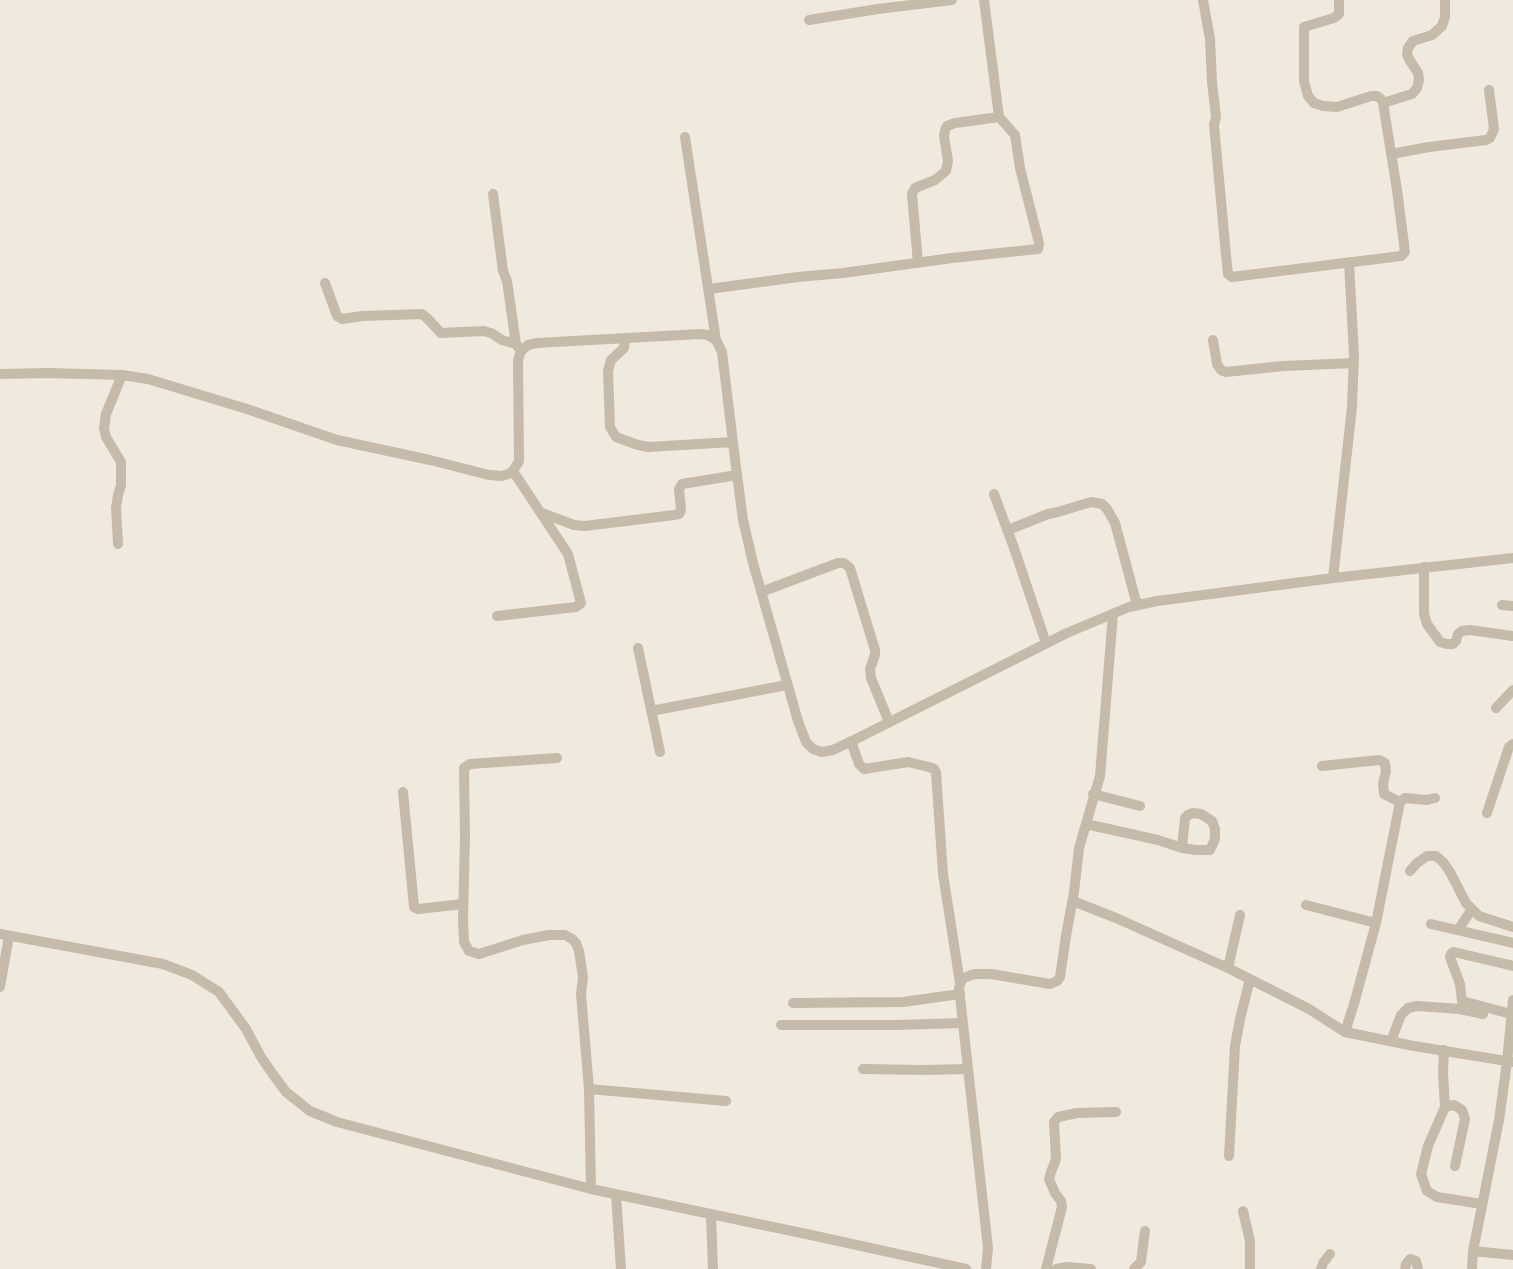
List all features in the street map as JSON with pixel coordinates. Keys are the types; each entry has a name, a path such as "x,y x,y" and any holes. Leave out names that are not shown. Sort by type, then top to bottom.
{"street":[{"path":"809,20 952,0"},
{"path":"709,289 1036,250 1040,247 1020,168 1015,135 999,117 984,0"},
{"path":"1203,0 1210,39 1218,173 1228,274 1232,277 1401,256 1405,252 1381,99 1371,96 1337,106 1323,106 1314,103 1308,96 1304,81 1304,27 1334,18 1339,14 1339,0"},
{"path":"1383,103 1412,94 1417,88 1418,73 1409,59 1408,48 1413,41 1432,35 1442,26 1445,17 1445,0"},
{"path":"1391,154 1490,138 1494,129 1489,90"},
{"path":"918,263 912,194 915,188 935,180 946,171 948,161 944,136 947,126 999,117"},
{"path":"685,136 716,340 722,352 743,519 787,685 806,742 813,749 822,752 833,750 1046,643 1128,607 1157,601 1333,578 1513,558"},
{"path":"0,374 122,375 148,379 337,440 502,476 513,471 520,456 518,348 507,281 502,271 493,194"},
{"path":"1333,578 1353,407 1354,363 1349,262"},
{"path":"325,283 337,316 342,318 422,314 441,333 484,331 518,348 532,343 704,334 716,340"},
{"path":"624,339 624,348 614,357 608,368 610,427 616,437 648,447 733,442"},
{"path":"1213,340 1217,364 1223,372 1283,366 1354,363"},
{"path":"118,544 116,508 121,485 121,462 106,437 104,428 106,414 122,375"},
{"path":"497,616 576,607 581,603 570,558 513,471"},
{"path":"542,513 574,525 585,526 676,515 682,508 679,489 682,484 737,475"},
{"path":"994,494 1046,643"},
{"path":"1008,530 1048,514 1091,502 1102,504 1115,523 1137,605"},
{"path":"761,592 838,563 844,563 850,568 875,650 870,669 871,678 890,722"},
{"path":"1424,567 1424,614 1427,624 1440,642 1453,644 1462,631 1513,636"},
{"path":"960,988 965,977 976,974 991,974 1050,984 1057,981 1073,902 1078,848 1100,776 1113,614"},
{"path":"638,648 660,752"},
{"path":"651,711 787,685"},
{"path":"1496,708 1513,690"},
{"path":"851,741 864,770 908,762 929,767 936,772 943,874 960,988 988,1248 986,1269"},
{"path":"1487,813 1509,747 1513,744"},
{"path":"557,758 470,764 464,768 464,942 467,949 473,953 482,954 517,942 549,935 565,935 576,943 582,977 581,994 589,1089 591,1189"},
{"path":"1322,766 1379,760 1385,763 1384,794 1400,802"},
{"path":"403,792 414,907 418,909 463,904"},
{"path":"1093,794 1140,806"},
{"path":"1345,1032 1376,923 1400,802 1405,798 1427,800 1435,798"},
{"path":"1086,824 1158,840 1182,848"},
{"path":"1410,871 1427,856 1436,856 1450,872 1466,903 1479,916 1513,927"},
{"path":"1073,902 1116,918 1228,968 1309,1009 1345,1032 1510,1062"},
{"path":"1306,905 1376,923"},
{"path":"1458,930 1472,909"},
{"path":"1228,968 1240,915"},
{"path":"1431,924 1513,943"},
{"path":"0,987 5,935 163,964 192,975 219,992 246,1029 286,1092 310,1111 336,1122 616,1195 966,1269"},
{"path":"1511,1014 1462,1001 1460,984 1450,957 1454,952 1513,966"},
{"path":"1229,1156 1235,1046 1250,979"},
{"path":"793,1003 903,1002 960,988"},
{"path":"1472,1269 1473,1251 1510,1062 1513,1000"},
{"path":"1391,1041 1401,1015 1408,1008 1417,1006 1460,1009 1489,1015"},
{"path":"781,1024 963,1023"},
{"path":"1444,1050 1445,1107 1428,1146 1421,1174 1426,1191 1437,1197 1482,1204"},
{"path":"863,1069 968,1069"},
{"path":"589,1089 726,1101"},
{"path":"1445,1107 1454,1105 1462,1110 1465,1119 1455,1166"},
{"path":"1046,1269 1062,1207 1049,1179 1056,1159 1054,1122 1058,1117 1077,1113 1116,1112"},
{"path":"616,1195 621,1269"},
{"path":"1243,1211 1250,1241 1250,1269"},
{"path":"711,1215 713,1269"},
{"path":"1134,1269 1141,1262 1145,1230"},
{"path":"1473,1251 1513,1255"},
{"path":"1321,1269 1330,1254"},
{"path":"1405,1269 1410,1259 1416,1261 1418,1269"},
{"path":"1056,1269 1067,1267 1091,1269"}]}
